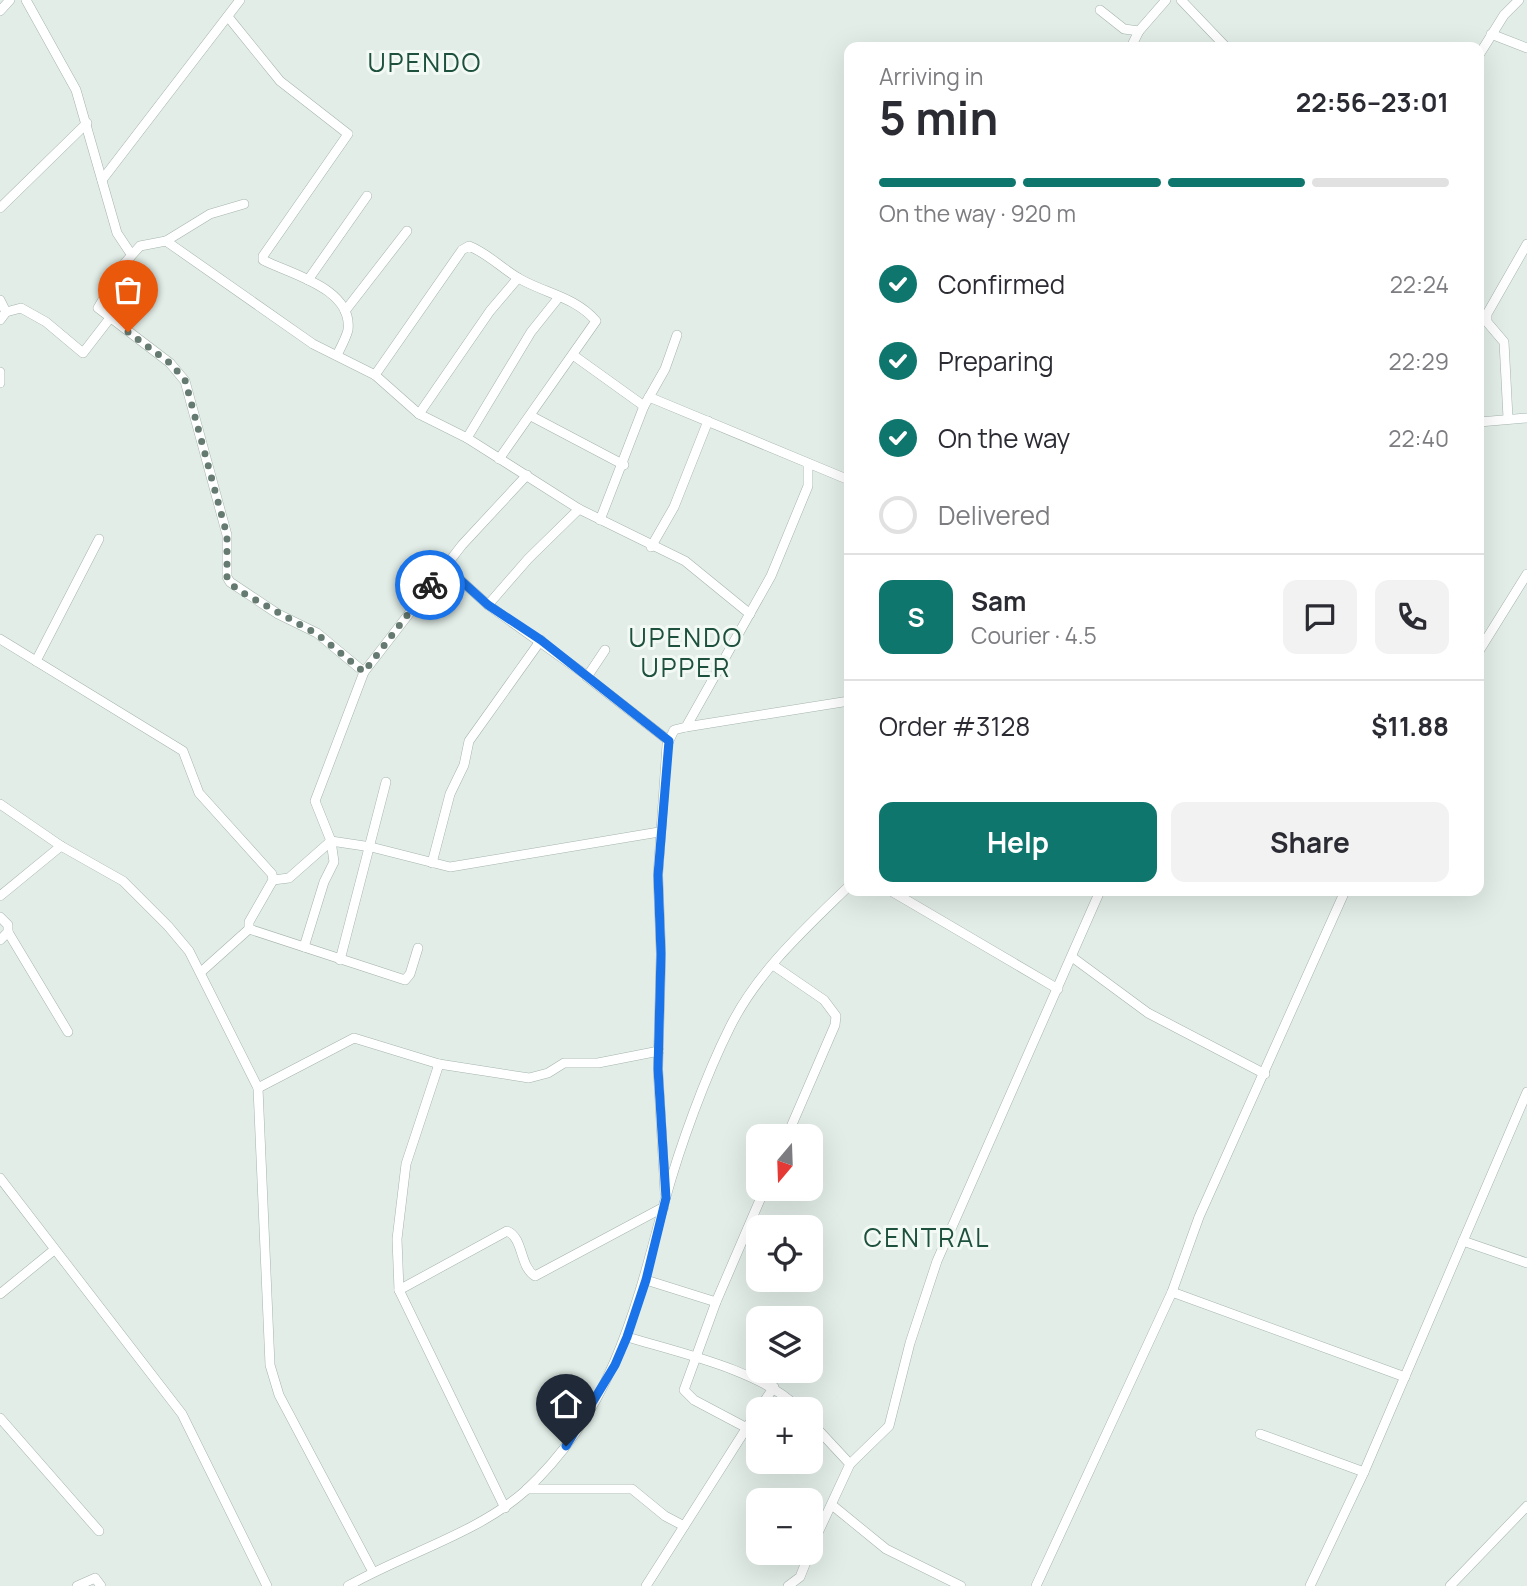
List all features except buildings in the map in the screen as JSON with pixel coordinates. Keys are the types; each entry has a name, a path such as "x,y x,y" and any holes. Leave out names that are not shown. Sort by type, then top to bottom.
{"street":[{"path":"0,11 10,0"},
{"path":"26,0 76,90 117,233 131,254"},
{"path":"102,180 229,18 240,0"},
{"path":"1134,42 1139,31 1166,0"},
{"path":"1181,0 1221,42"},
{"path":"1484,46 1519,0"},
{"path":"1100,10 1124,29 1139,31"},
{"path":"229,18 280,81 348,134 263,256 263,260 329,291 345,311 348,327 337,355"},
{"path":"1491,34 1527,48"},
{"path":"0,208 87,123"},
{"path":"308,280 367,196"},
{"path":"244,204 210,214 166,241 140,246 131,254 98,308 170,363 185,380 227,535 227,577 230,582 278,614 317,634 364,672"},
{"path":"345,311 407,231"},
{"path":"166,241 242,297 313,344 375,374 419,414 467,438 579,509 651,547 685,561 750,614"},
{"path":"1508,418 1504,342 1487,322 1487,314 1527,244"},
{"path":"375,374 462,250 469,246 487,253 518,278 583,307 596,321 499,459"},
{"path":"419,414 490,311 518,278"},
{"path":"467,438 531,332 559,297"},
{"path":"0,300 3,316 16,308 28,311 83,353 110,318"},
{"path":"600,520 624,465 644,406 665,369 677,335"},
{"path":"573,355 644,406"},
{"path":"0,372 0,383"},
{"path":"649,397 844,478"},
{"path":"531,416 624,465"},
{"path":"1484,421 1527,418"},
{"path":"651,547 674,507 708,421"},
{"path":"685,727 771,576 808,486 808,464"},
{"path":"304,947 324,882 334,863 331,841 315,801 364,672 445,566 527,475"},
{"path":"488,605 528,559 579,509"},
{"path":"36,661 99,539"},
{"path":"445,566 488,605 541,640 669,741"},
{"path":"1484,643 1527,574"},
{"path":"0,639 183,751 199,793 267,867 273,880"},
{"path":"432,863 450,794 464,765 468,741 541,640"},
{"path":"586,675 605,650"},
{"path":"665,1202 659,1051 659,832 669,741 674,730 685,727 844,702"},
{"path":"341,960 386,782"},
{"path":"0,804 61,846 123,881 168,926 189,951 201,972 258,1088 270,1365 279,1395 373,1572"},
{"path":"273,880 289,878 331,841 371,847 432,863 471,865 659,832"},
{"path":"0,896 61,846"},
{"path":"201,972 249,929 249,922 273,880"},
{"path":"348,1586 505,1508 527,1489 566,1446 615,1365 627,1337 646,1280 665,1202 709,1075 730,1027 747,997 773,965 844,891"},
{"path":"900,896 1058,989"},
{"path":"823,1524 850,1464 888,1426 910,1343 937,1261 1098,896"},
{"path":"1036,1586 1172,1292 1199,1217 1343,896"},
{"path":"0,917 8,925 8,932 68,1032"},
{"path":"249,929 405,980 410,974 418,948"},
{"path":"0,940 8,932"},
{"path":"1072,957 1148,1013 1265,1074"},
{"path":"773,965 824,1000 836,1016 835,1025 792,1124"},
{"path":"258,1088 351,1038 439,1064 529,1078 548,1073 564,1063 598,1063 659,1051"},
{"path":"439,1064 406,1164 397,1239 399,1290 505,1508"},
{"path":"1310,1586 1364,1472 1527,1092"},
{"path":"0,1178 183,1413 267,1586"},
{"path":"646,1586 746,1427 685,1394 694,1357 759,1201"},
{"path":"399,1290 507,1231 515,1236 528,1270 535,1276 665,1202"},
{"path":"1463,1241 1527,1263"},
{"path":"0,1294 54,1250"},
{"path":"646,1280 716,1302"},
{"path":"1172,1292 1405,1377"},
{"path":"627,1337 694,1357 774,1387 785,1397"},
{"path":"767,1397 774,1387"},
{"path":"0,1418 99,1531"},
{"path":"1260,1434 1364,1472"},
{"path":"823,1435 850,1464"},
{"path":"527,1489 632,1489 665,1516 684,1526"},
{"path":"832,1505 886,1549 954,1584"},
{"path":"1450,1586 1527,1506"},
{"path":"788,1586 800,1577 805,1565"},
{"path":"77,1586 95,1578 101,1586"}],"way so far":[{"path":"128,332 179,370 185,380 227,535 227,577 236,589 317,634 364,672 430,585"}],"district":[{"name":"UPENDO","path":"425,63"},
{"name":"UPENDO UPPER","path":"686,653"},
{"name":"CENTRAL","path":"927,1238"}],"route":[{"path":"430,585 445,566 488,605 541,640 669,741 665,757 658,875 661,954 658,1069 666,1198 646,1280 627,1337 615,1365 566,1446"}]}
